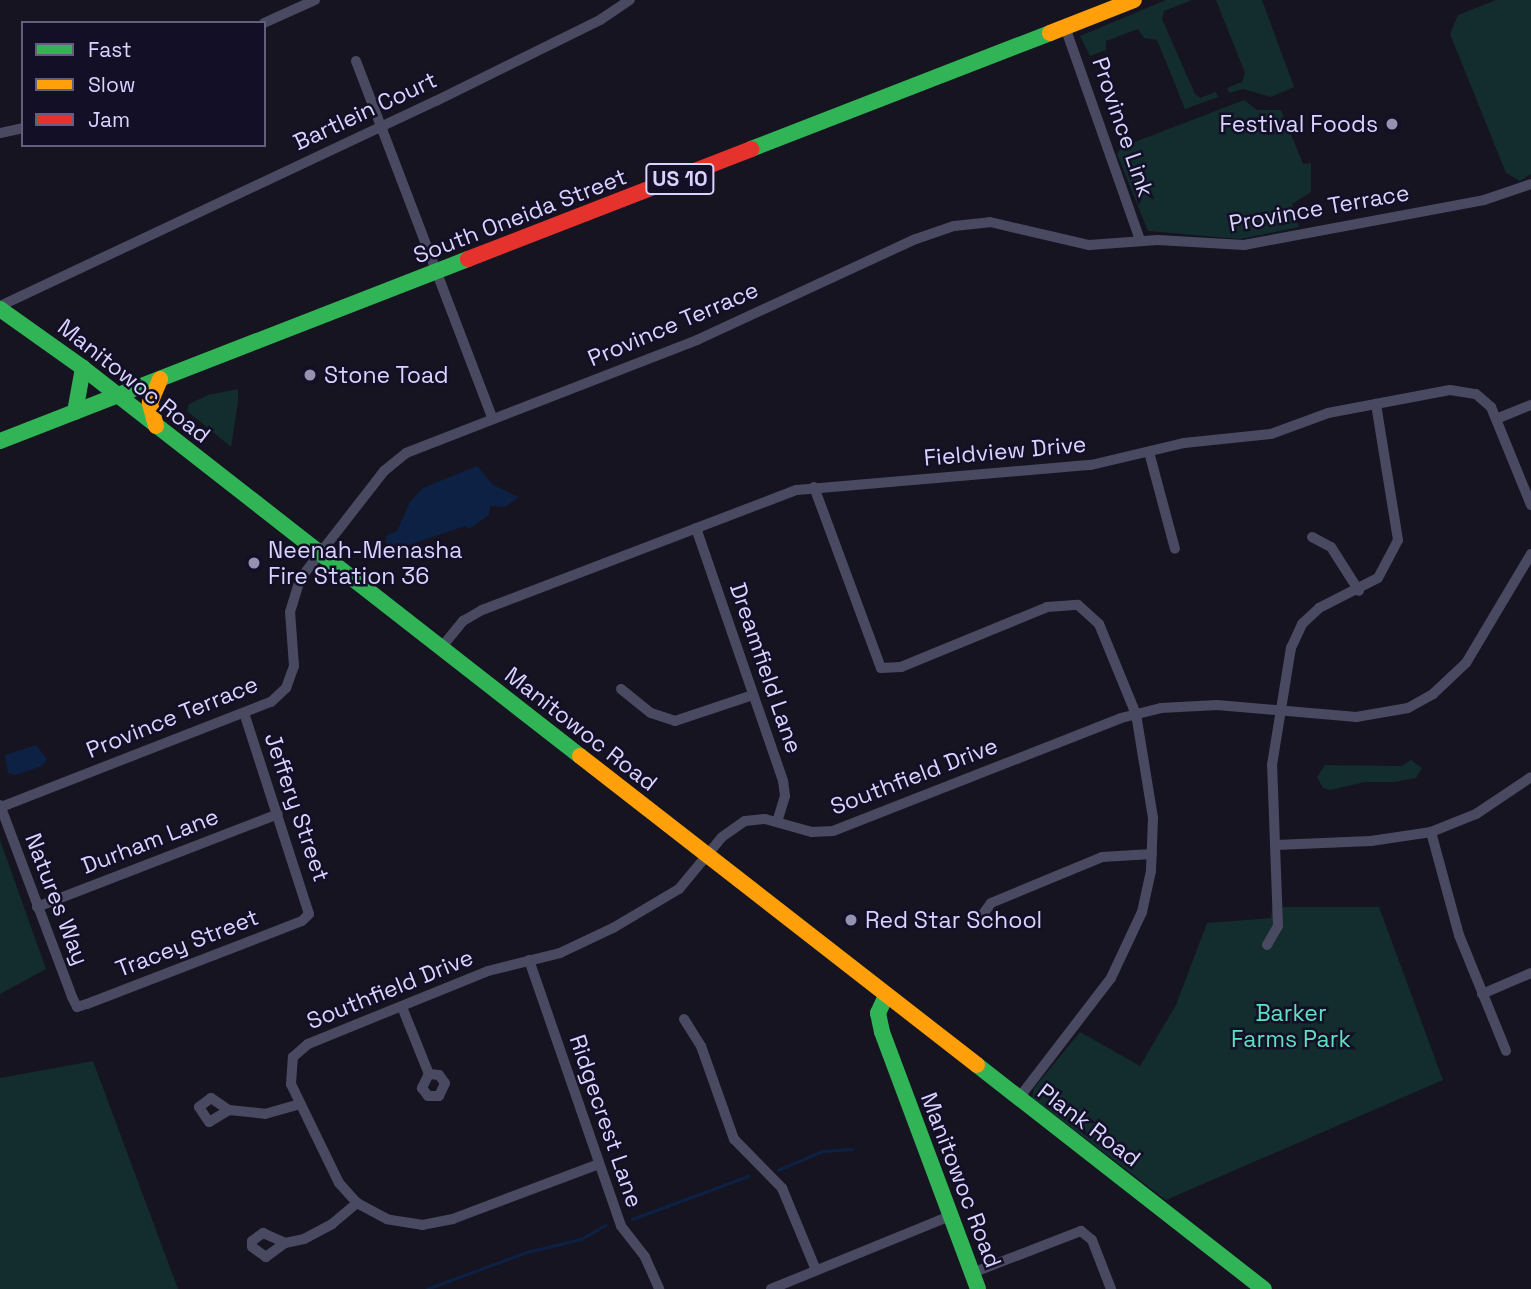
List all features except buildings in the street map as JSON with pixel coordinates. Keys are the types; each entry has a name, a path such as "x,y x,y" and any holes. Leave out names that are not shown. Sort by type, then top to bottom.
{"main road":[{"name":"South Oneida Street","path":"0,441 1134,0"},
{"name":"Manitowoc Road","path":"0,308 83,368 886,996 878,1013 882,1032 978,1289"},
{"path":"75,412 83,368"},
{"path":"156,426 150,403 160,379"},
{"name":"Plank Road","path":"886,996 1264,1289"}],"street":[{"path":"266,22 315,0"},
{"name":"Bartlein Court","path":"0,308 382,127 584,28 630,0"},
{"name":"Province Link","path":"1065,27 1140,240"},
{"path":"356,61 493,419"},
{"path":"0,134 21,129"},
{"name":"Province Terrace","path":"0,806 271,702 291,678 295,657 290,604 300,579 398,458 697,340 954,226 1001,222 1088,245 1140,240 1244,245 1484,200 1531,184"},
{"name":"Fieldview Drive","path":"441,648 463,621 482,610 787,493 814,487 1091,465 1200,440 1270,435 1321,415 1467,390 1484,400 1496,419 1531,505"},
{"path":"1267,945 1278,926 1272,765 1291,648 1302,625 1324,605 1359,591 1378,578 1398,532 1376,404"},
{"path":"1496,419 1531,405"},
{"path":"1149,452 1175,550"},
{"path":"814,487 881,668 895,669 1047,607 1078,606 1099,624 1136,713 1152,806 1152,854 1142,912 1120,963 1018,1099"},
{"name":"Dreamfield Lane","path":"696,528 785,789 777,822"},
{"path":"1312,537 1331,547 1359,591"},
{"name":"Southfield Drive","path":"598,1164 435,1223 398,1222 357,1203 334,1174 289,1075 299,1050 402,1007 529,960 581,944 664,899 680,889 728,831 745,821 777,822 812,832 833,831 1136,713 1198,705 1367,717 1421,702 1466,663 1531,554"},
{"path":"621,689 651,713 675,722 753,695"},
{"name":"Jeffery Street","path":"244,712 309,914"},
{"path":"1276,845 1371,841 1431,832 1476,814 1531,777"},
{"name":"Natures Way","path":"0,806 77,1007"},
{"name":"Durham Lane","path":"37,907 278,814"},
{"path":"1431,832 1459,935 1506,1051"},
{"path":"978,921 991,904 1102,857 1152,854"},
{"name":"Tracey Street","path":"77,1007 302,921 309,914"},
{"name":"Ridgecrest Lane","path":"529,960 621,1226 645,1258 659,1289"},
{"path":"1482,994 1531,973"},
{"path":"402,1007 429,1074"},
{"path":"684,1019 701,1046 734,1139 782,1188 816,1270"},
{"path":"229,1110 265,1114 300,1104"},
{"path":"285,1242 318,1233 357,1203"},
{"path":"771,1289 950,1216"},
{"path":"972,1273 1071,1232 1084,1232 1111,1289"}],"green space":[{"path":"1166,0 1192,0 1164,11 1162,19 1195,94 1200,98 1216,92 1218,97 1185,109 1157,40 1144,38 1138,29 1106,41 1106,50 1090,56 1080,36"},
{"path":"1216,0 1262,0 1294,87 1271,97 1243,89 1229,93 1227,88 1242,82 1245,73"},
{"path":"1496,0 1531,0 1531,174 1520,181 1506,173 1450,34 1458,15"},
{"path":"1244,100 1257,110 1281,110 1303,164 1311,163 1311,192 1292,204 1299,227 1240,239 1148,231 1117,154 1122,147"},
{"path":"238,389 231,447 187,411 189,404 208,395"},
{"path":"1411,760 1422,768 1416,778 1394,782 1365,782 1330,790 1323,788 1317,777 1325,765 1402,766"},
{"path":"0,840 46,969 0,994"},
{"name":"Barker Farms Park","path":"1272,907 1379,907 1443,1080 1166,1200 1032,1098 1034,1088 1080,1032 1140,1066 1176,1005 1207,923 1271,918"},
{"path":"93,1061 178,1289 0,1289 0,1078"}],"water":[{"path":"477,466 493,485 519,497 505,507 490,506 489,515 469,529 465,526 391,551 386,547 386,536 397,531 410,502 423,488"},
{"path":"36,745 47,759 42,766 15,775 8,773 5,755"}],"waterway":[{"path":"778,1170 823,1151 852,1149"},
{"path":"632,1219 748,1176"},
{"path":"427,1289 527,1252 581,1239 605,1225"}],"traffic: fast":[{"path":"751,149 1050,33"},
{"path":"0,441 468,259"},
{"path":"0,309 83,368 580,756"},
{"path":"75,412 83,368"},
{"path":"886,996 878,1013 882,1032 978,1289"},
{"path":"977,1065 1264,1289"}],"traffic: slow":[{"path":"1050,33 1134,0"},
{"path":"156,426 150,403 160,379"},
{"path":"580,756 977,1065"}],"traffic: jam":[{"path":"468,259 751,149"}],"place":[{"name":"Festival Foods","path":"1392,124"},
{"name":"Stone Toad","path":"310,375"},
{"name":"Neenah-Menasha Fire Station 36","path":"254,563"},
{"name":"Red Star School","path":"851,920"}]}
